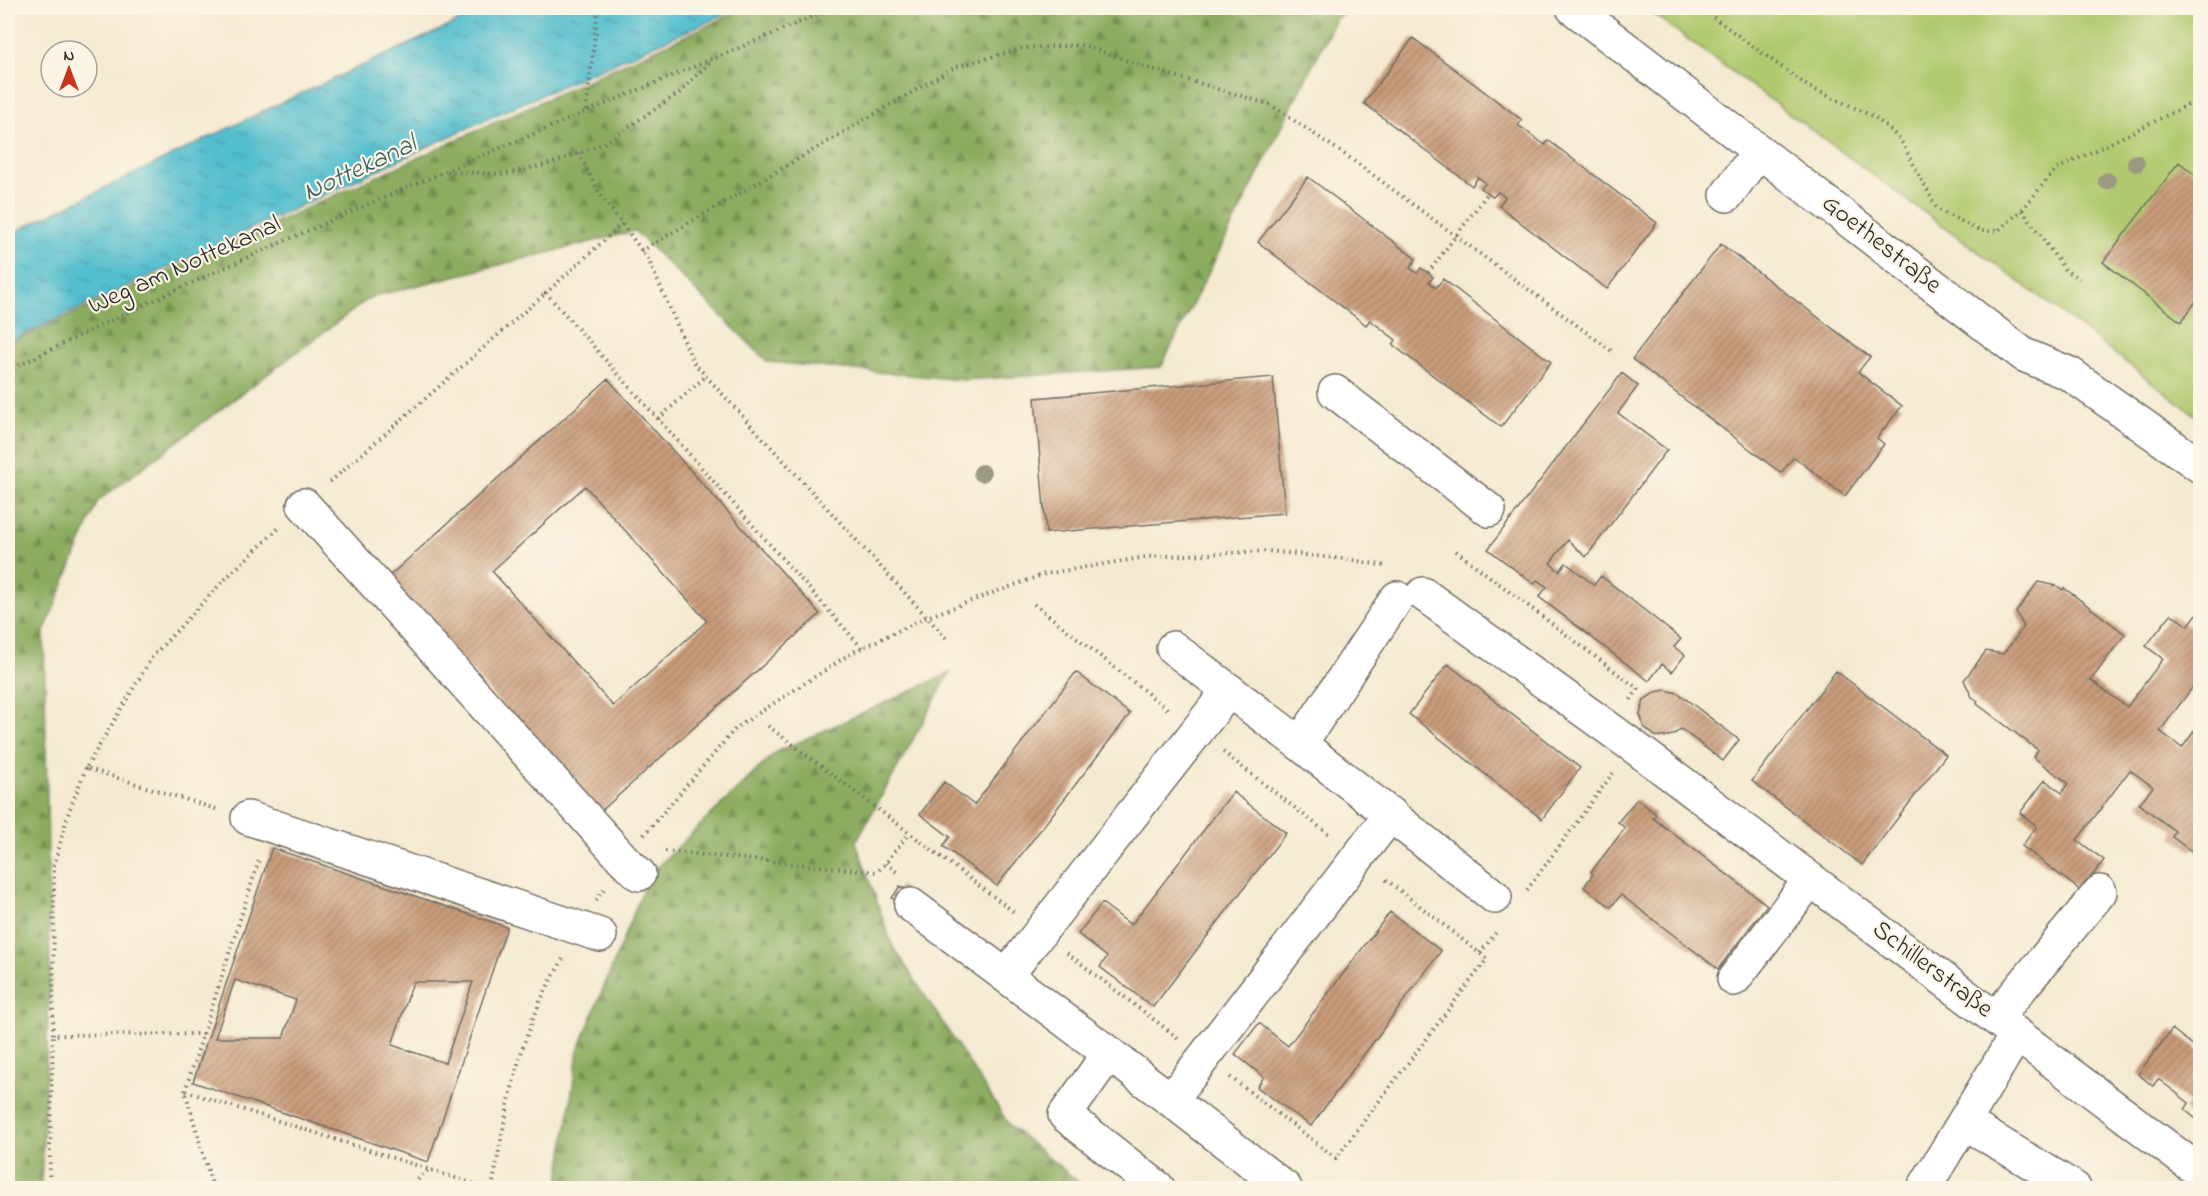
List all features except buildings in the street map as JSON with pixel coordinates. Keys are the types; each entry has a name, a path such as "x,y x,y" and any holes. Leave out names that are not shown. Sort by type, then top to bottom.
{"street":[{"name":"Goethestraße","path":"1573,8 2024,355 2070,374 2200,465"},
{"path":"1727,195 1759,150"},
{"path":"1335,392 1489,510"},
{"path":"304,505 639,861"},
{"path":"1300,744 1405,586"},
{"name":"Schillerstraße","path":"1405,586 1622,738 2200,1172"},
{"path":"1173,648 1506,905"},
{"path":"1006,976 1229,690"},
{"path":"1171,1100 1390,814"},
{"path":"259,822 589,932"},
{"path":"1734,979 1810,880"},
{"path":"1924,1188 1964,1122 2007,1026 2100,892"},
{"path":"911,905 1285,1188"},
{"path":"1109,1053 1065,1115 1158,1188"},
{"path":"1964,1122 2074,1188"}],"path":[{"path":"586,111 598,8"},
{"name":"Weg am Nottekanal","path":"8,371 120,315 586,111 832,8"},
{"path":"1706,8 1710,15 1809,87 1875,117 1900,139 1937,209 1980,231 1998,231 2022,210 2055,170 2200,99"},
{"path":"641,251 955,67 1024,48 1083,45 1142,66 1271,105 1350,158 1612,352"},
{"name":"Weg am Nottekanal","path":"446,172 506,174 553,163 603,144 679,93 712,59"},
{"path":"579,153 598,193 648,260 694,363 947,639"},
{"path":"1428,273 1488,193"},
{"path":"2022,210 2065,270 2079,279"},
{"path":"49,1188 54,866 69,812 86,768 152,657 224,580 304,505 622,224"},
{"path":"546,292 862,648"},
{"path":"658,419 706,376"},
{"path":"492,1188 502,1132 520,1058 541,1000 589,932 588,912 639,861 736,728 862,648 927,617 1045,574 1146,556 1268,551 1352,560 1405,586"},
{"path":"1456,551 1638,689 1622,738 1506,905 1480,953"},
{"path":"768,726 1336,1158 1487,958 1034,604"},
{"path":"86,768 259,822 204,1034 185,1091 213,1188"},
{"path":"639,861 877,872 909,832"},
{"path":"53,1035 204,1034"},
{"path":"185,1091 487,1188"},
{"path":"409,1188 428,1170"}],"green space":[{"path":"746,8 1358,8 1337,17 1161,367 964,380 768,362 635,231 371,297 98,501 44,632 50,972 41,1188 8,1188 8,344"},
{"path":"1645,8 2200,8 2200,419 2058,310"},
{"path":"950,673 856,842 892,945 1010,1126 1086,1188 558,1188 578,1051 649,875 775,753"}],"water":[{"name":"Nottekanal","path":"488,8 739,8 502,112 8,342 8,235 274,106"}]}
